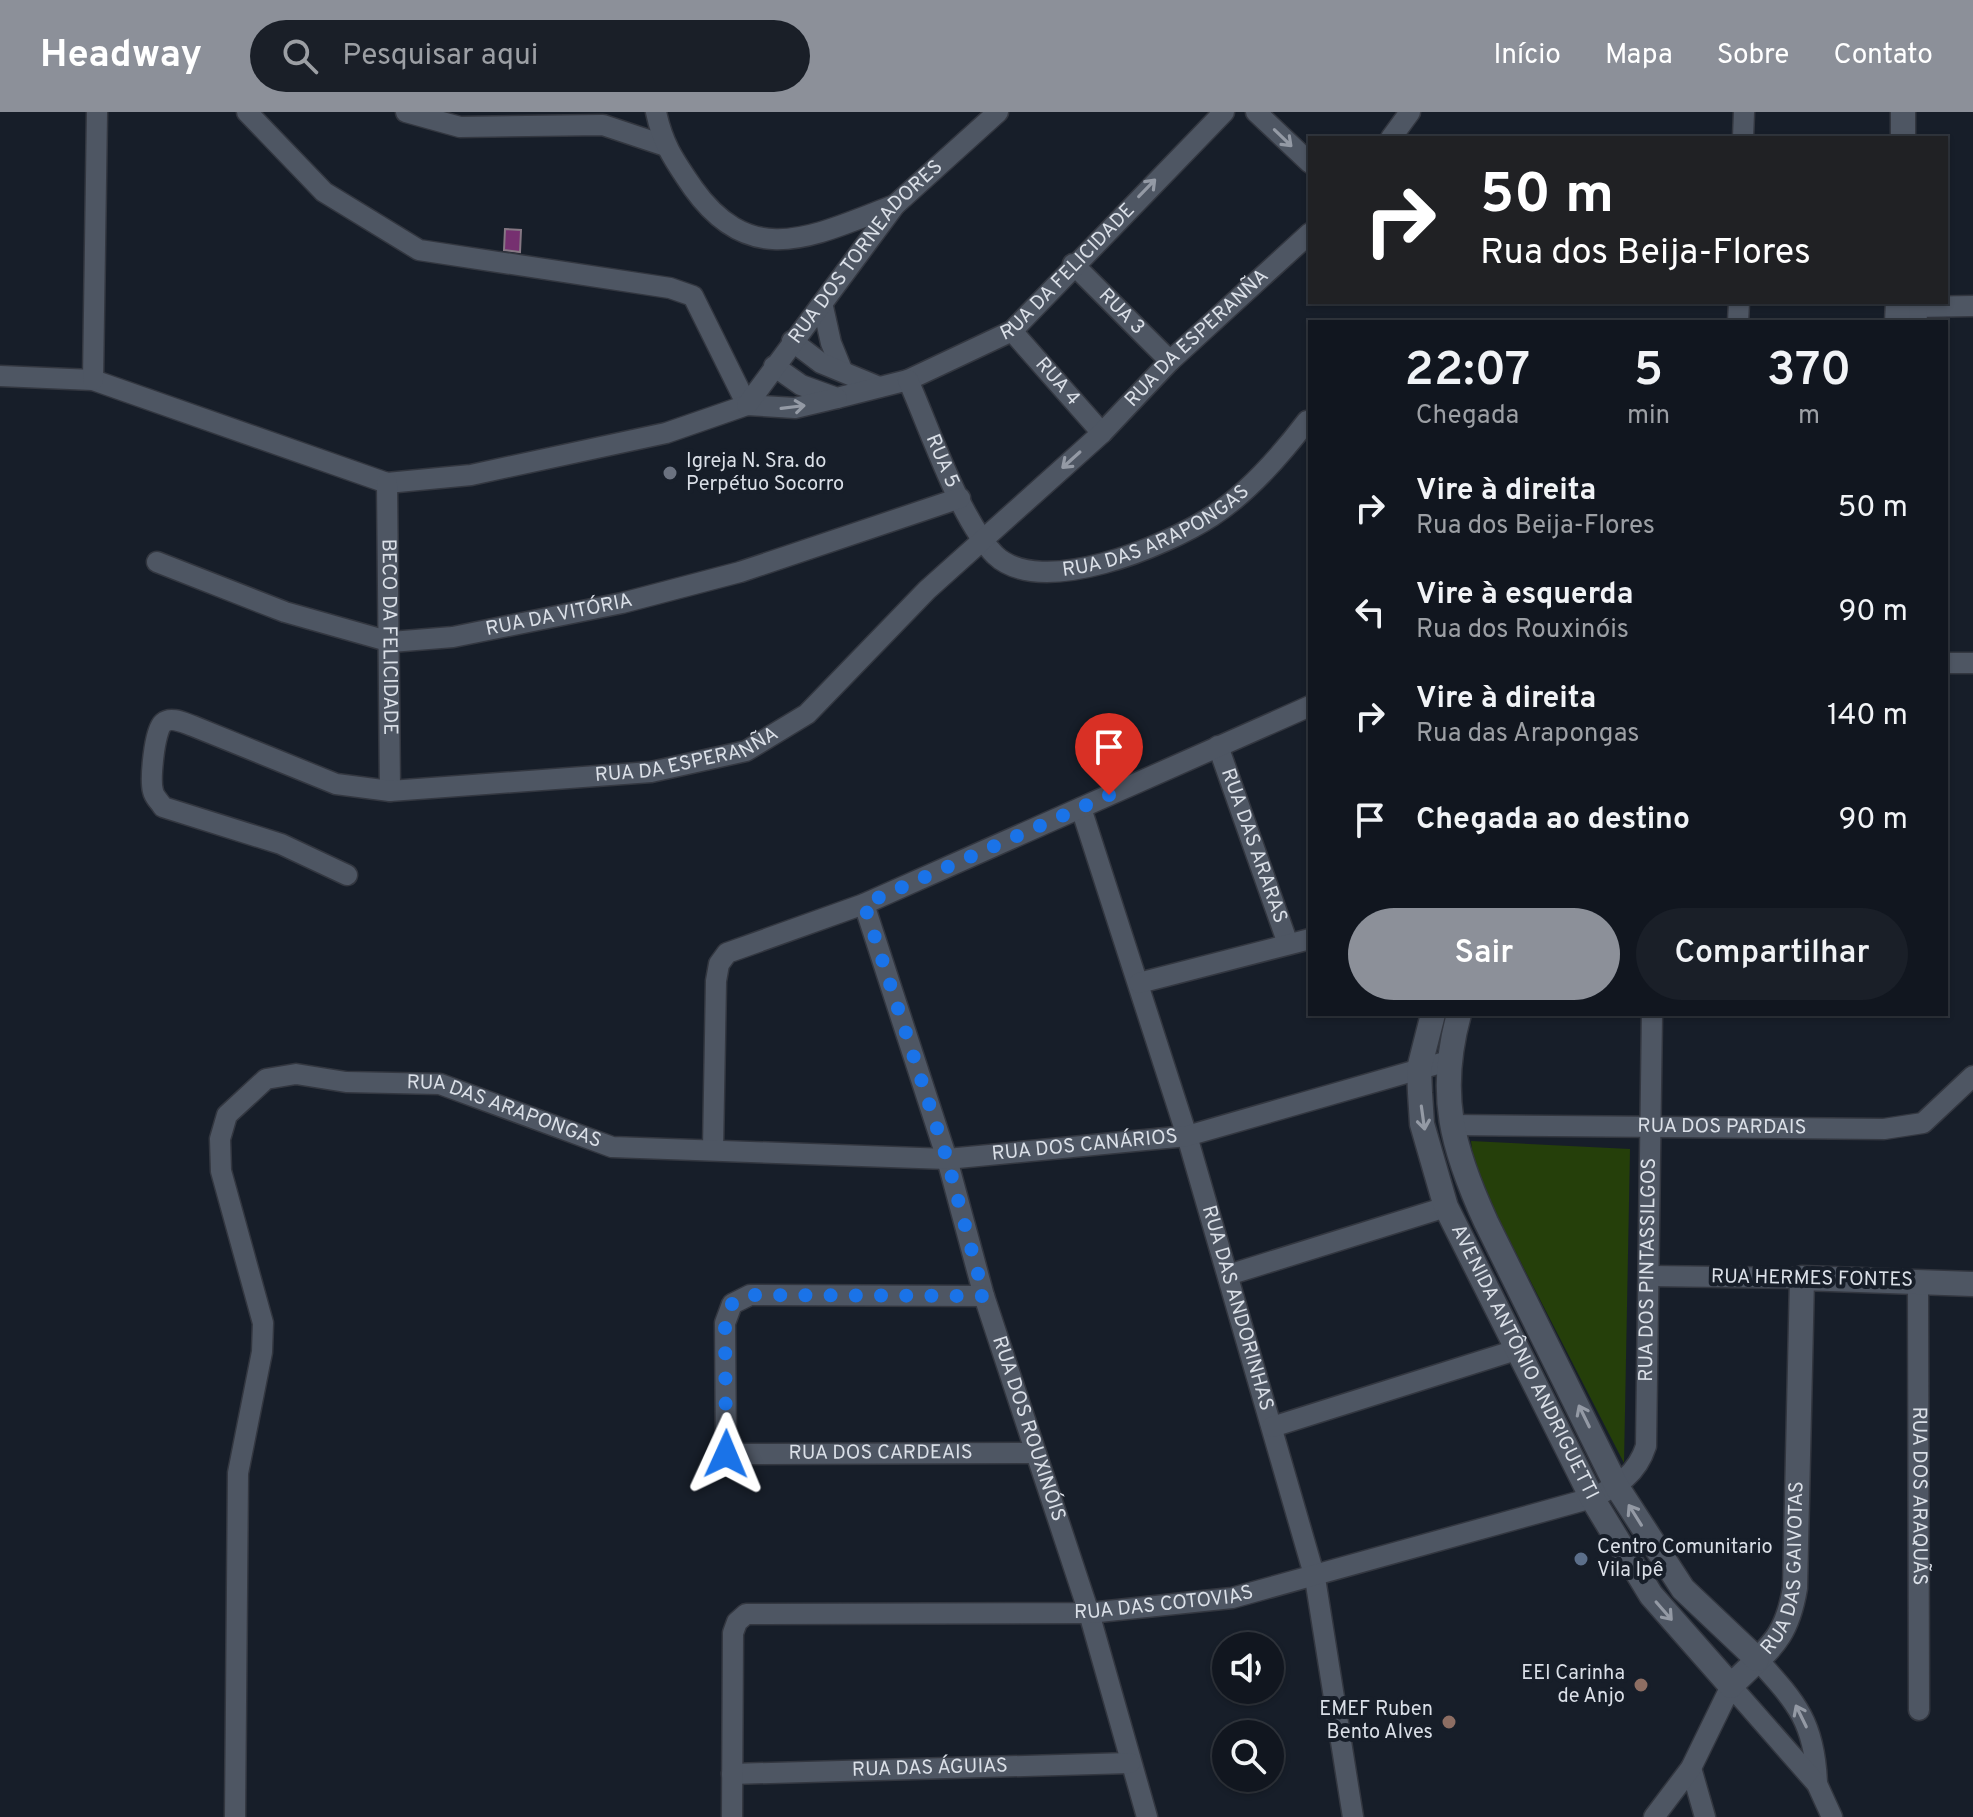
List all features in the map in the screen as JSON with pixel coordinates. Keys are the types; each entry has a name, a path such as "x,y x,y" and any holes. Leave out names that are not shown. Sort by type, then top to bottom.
{"street":[{"path":"93,380 97,112"},
{"path":"0,376 93,380 387,483 471,475 666,433 747,405 702,308 693,296 670,288 419,250 324,192 247,112"},
{"path":"406,112 460,127 603,125 663,145"},
{"path":"656,112 663,145 711,213 738,232 770,240 813,236 895,205"},
{"name":"RUA DOS TORNEADORES","path":"747,405 792,341 823,307 895,205 998,112"},
{"name":"RUA DA FELICIDADE","path":"747,405 795,408 908,380 1012,331 1073,264 1224,112"},
{"path":"1256,112 1308,161"},
{"path":"1392,136 1410,112"},
{"path":"1743,136 1744,112"},
{"path":"1903,112 1903,136"},
{"name":"RUA DA ESPERANÑA","path":"347,875 281,844 163,807 153,793 151,774 158,732 163,723 173,720 336,784 390,791 651,772 746,751 807,714 917,600 1102,433 1170,361 1308,235"},
{"name":"RUA 3","path":"1073,264 1170,361"},
{"path":"1908,311 1973,306"},
{"path":"823,307 831,343 842,370"},
{"name":"RUA 4","path":"1012,331 1102,433"},
{"path":"792,341 804,353 879,387"},
{"path":"774,366 801,385 837,398"},
{"name":"RUA 5","path":"908,380 960,498 983,539"},
{"name":"RUA DAS ARAPONGAS","path":"983,539 1012,568 1040,573 1081,567 1175,538 1215,515 1284,451 1307,421"},
{"name":"BECO DA FELICIDADE","path":"387,483 391,642 390,791"},
{"name":"RUA DA VITÓRIA","path":"157,562 285,612 391,642 453,637 622,603 740,572 960,498"},
{"path":"1948,663 1973,663"},
{"path":"713,1149 716,981 719,964 727,953 864,904 1308,707"},
{"name":"RUA DAS ARARAS","path":"1218,746 1288,944"},
{"name":"RUA DAS ANDORINHAS","path":"1081,808 1187,1136 1315,1578 1353,1817"},
{"name":"RUA DOS ROUXINÓIS","path":"864,904 947,1159 984,1296 1089,1613 1147,1817"},
{"path":"1139,983 1308,939"},
{"name":"AVENIDA ANTÔNIO ANDRIGUETTI","path":"1432,1016 1419,1069 1422,1124 1446,1207 1516,1350 1592,1498 1651,1595 1817,1784 1832,1817"},
{"name":"AVENIDA ANTÔNIO ANDRIGUETTI","path":"1459,1016 1448,1061 1446,1090 1452,1125 1477,1202 1617,1487 1683,1589 1757,1659 1796,1704 1815,1746 1817,1784"},
{"name":"RUA DOS PINTASSILGOS","path":"1592,1498 1617,1487 1637,1467 1646,1446 1651,1276 1652,1016"},
{"name":"RUA DOS CANÁRIOS","path":"713,1149 947,1159 1187,1136 1448,1061"},
{"name":"RUA DAS ARAPONGAS","path":"235,1817 238,1473 262,1352 263,1323 221,1171 220,1139 227,1115 266,1079 296,1074 346,1082 440,1084 612,1147 713,1149"},
{"name":"RUA DOS PARDAIS","path":"1452,1125 1884,1129 1923,1123 1973,1076"},
{"path":"1228,1275 1446,1207"},
{"name":"RUA HERMES FONTES","path":"1651,1276 1973,1284"},
{"name":"RUA DAS GAIVOTAS","path":"1654,1817 1691,1768 1731,1686 1779,1640 1789,1621 1795,1588 1802,1278"},
{"name":"RUA DOS ARAQUÃS","path":"1918,1282 1919,1710"},
{"name":"RUA DOS CARDEAIS","path":"984,1296 750,1295 732,1304 725,1323 726,1454 1034,1453"},
{"path":"1272,1427 1516,1350"},
{"name":"RUA DAS COTOVIAS","path":"732,1774 733,1633 746,1614 1089,1613 1232,1598 1315,1578 1592,1498"},
{"name":"RUA DAS ÁGUIAS","path":"732,1774 1130,1763"},
{"path":"1691,1768 1705,1817"},
{"path":"732,1774 732,1817"}],"green space":[{"path":"1471,1141 1630,1149 1624,1463 1475,1173"}],"building":[{"path":"505,229 521,230 520,252 504,250"}],"place":[{"name":"Igreja N. Sra. do Perpétuo Socorro","path":"670,473"},
{"name":"Centro Comunitario Vila Ipê","path":"1581,1559"},
{"name":"EEI Carinha de Anjo","path":"1641,1685"},
{"name":"EMEF Ruben Bento Alves","path":"1449,1722"}],"route":[{"path":"726,1454 725,1323 732,1304 750,1295 984,1296 947,1159 864,904 1109,795"}]}
